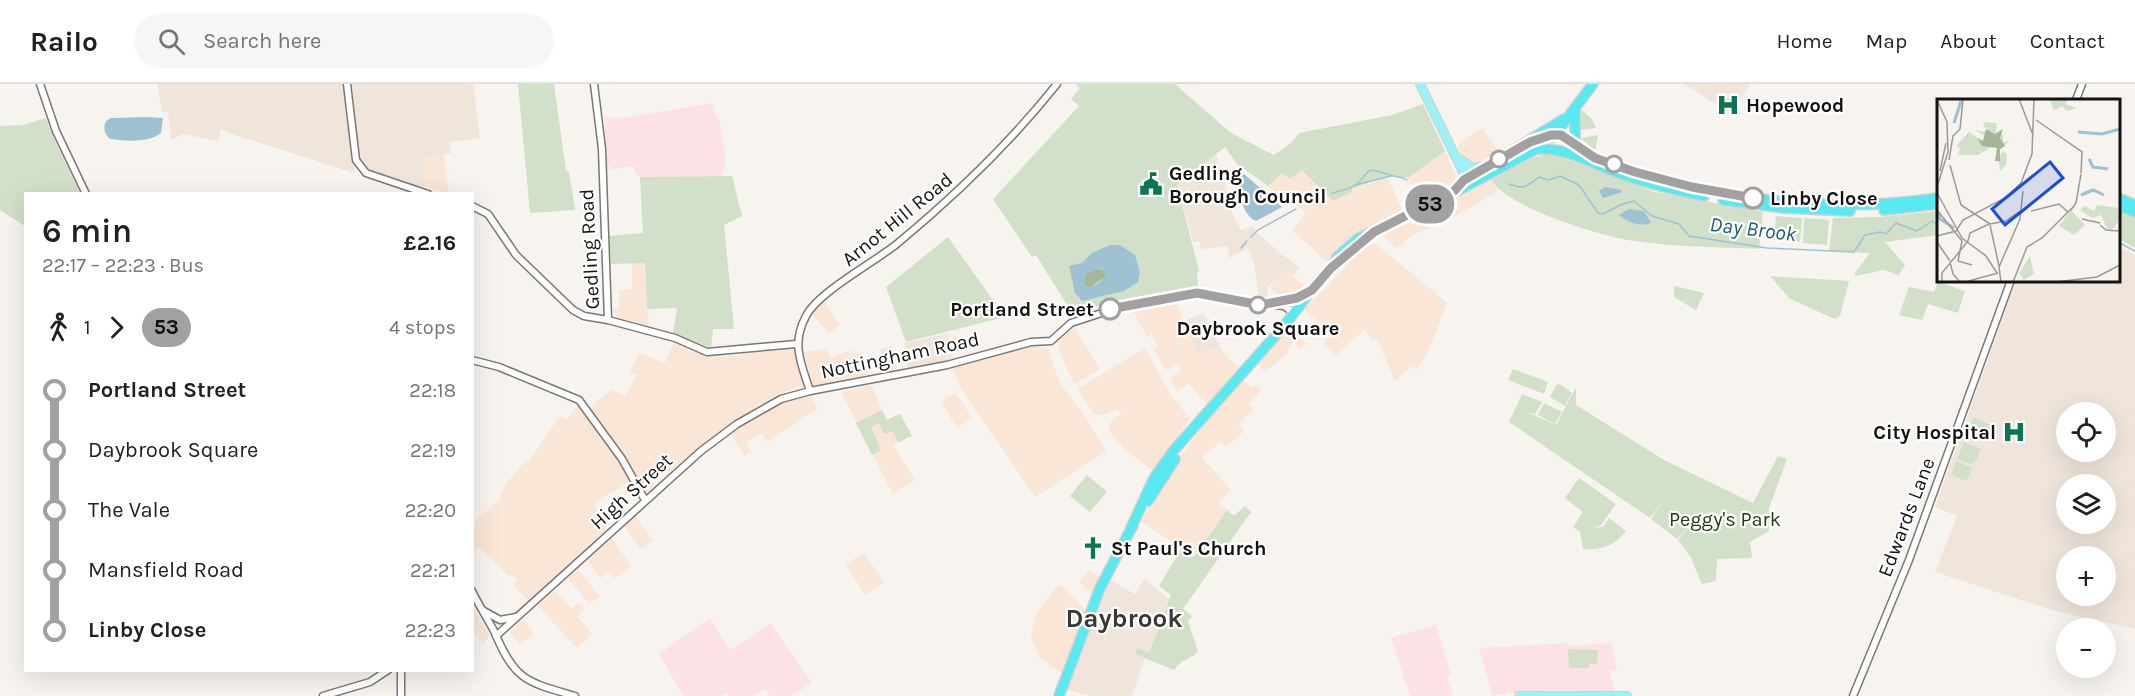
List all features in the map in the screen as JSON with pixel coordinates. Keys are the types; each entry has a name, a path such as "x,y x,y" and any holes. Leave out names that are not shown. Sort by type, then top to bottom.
{"highway":[{"path":"1467,181 1552,134 1593,84"},
{"path":"1572,150 1574,110"},
{"path":"1552,134 1572,150"},
{"path":"1059,693 1100,588 1131,528 1186,439 1235,378 1331,268 1374,232 1454,191 1491,164 1533,145 1572,150 1671,186 1802,210 1860,211 1937,204"},
{"path":"1752,202 1860,205 1937,198"},
{"path":"2120,199 2135,206"},
{"path":"2120,206 2135,212"}],"main road":[{"path":"1420,84 1467,181"},
{"path":"1452,149 1470,168 1477,169 1491,164"},
{"path":"1520,696 1627,696"}],"street":[{"path":"40,84 56,131 85,192"},
{"path":"347,84 358,166 366,173 422,192"},
{"name":"Gedling Road","path":"594,84 602,149 608,320 675,339 695,349 726,352 767,345 796,344"},
{"name":"Arnot Hill Road","path":"796,344 805,317 816,301 875,261 952,197 1020,129 1058,84"},
{"path":"2076,99 2082,84"},
{"path":"474,207 488,214 513,252 573,310 584,316 608,320"},
{"name":"Edwards Lane","path":"1853,696 1909,560 2010,282"},
{"name":"Nottingham Road","path":"1273,304 1312,290"},
{"name":"Nottingham Road","path":"774,402 810,390 915,372 1020,344 1051,341 1061,330 1082,318 1126,305 1173,296 1209,293 1251,304 1284,306 1294,313"},
{"path":"796,344 810,390"},
{"path":"474,361 499,367 579,400 606,435 645,500"},
{"name":"High Street","path":"496,636 645,500 724,433 774,402"},
{"path":"474,594 507,660 529,680 575,696"},
{"path":"480,608 501,620 519,616"},
{"path":"323,696 369,682 385,672"},
{"path":"401,672 401,696"}],"shaded area":[{"path":"157,84 343,84 356,168 354,173 220,130 219,141 183,134 171,140 168,112 162,112"},
{"path":"351,84 473,84 480,138 450,142 451,153 423,157 426,187 416,186 365,168 360,161"},
{"name":"Hopewood","path":"1684,84 1750,84 1732,114"},
{"path":"712,103 716,118 719,118 726,161 721,176 640,177 635,173 633,166 611,170 610,166 607,166 605,116 615,119"},
{"path":"1482,128 1499,152 1474,164 1461,154 1457,146"},
{"path":"1445,151 1457,178 1454,183 1421,201 1408,178"},
{"path":"444,154 449,192 426,187 423,157"},
{"path":"1216,154 1234,218 1241,230 1253,226 1258,234 1299,268 1293,275 1287,271 1267,287 1268,298 1259,298 1254,263 1249,249 1230,258 1227,246 1201,249 1199,241 1193,242 1177,185"},
{"path":"1302,170 1352,192 1351,189 1388,178 1402,210 1355,235 1328,263 1292,230 1306,213 1288,198 1285,201 1268,186 1282,172"},
{"path":"1490,178 1498,191 1444,223 1413,234 1397,248 1383,236"},
{"path":"1369,243 1376,244 1447,303 1426,356 1417,369 1412,366 1395,381 1378,340 1372,341 1365,329 1336,355 1324,343 1331,336 1305,309"},
{"name":"City Hospital","path":"2120,248 2135,255 2135,629 2116,625 2116,618 2087,618 2052,610 1935,572 1957,516 1935,507 2016,282 2120,282"},
{"path":"632,263 644,263 649,327 618,318 612,309 619,309 619,290 632,289"},
{"path":"1287,271 1305,286 1297,293 1282,299 1269,287"},
{"path":"824,301 840,325 829,333 812,314"},
{"path":"1176,301 1197,353 1201,351 1203,354 1220,346 1224,354 1238,367 1207,405 1188,383 1177,392 1170,378 1182,371 1179,364 1166,370 1154,350 1158,347 1152,335 1147,337 1131,307 1155,303 1158,308"},
{"path":"1203,313 1220,346 1202,354 1201,351 1197,353 1184,321"},
{"path":"1289,326 1306,344 1300,349 1294,341 1288,353 1265,372 1256,362"},
{"path":"1074,327 1100,369 1074,384 1060,353 1058,342"},
{"path":"948,333 953,359 946,361 941,335"},
{"path":"941,335 946,361 907,368 904,343"},
{"path":"673,342 698,354 717,357 789,347 792,348 803,385 775,396 755,408 700,446 668,474 662,464 647,473 655,486 648,492 644,491 636,478 594,503 607,529 528,601 514,585 518,581 512,574 509,576 478,547 474,552 474,521 501,499 499,497 506,484 526,460 528,462 560,416 566,420 581,402 588,410 611,389 625,396 637,375 630,372 639,353 665,363"},
{"path":"1033,345 1049,350 1059,382 1083,413 1106,451 1035,497 960,387 952,368"},
{"path":"892,346 897,370 885,372 880,349"},
{"path":"1145,348 1169,392 1190,419 1155,468 1150,469 1125,449 1109,431 1109,424 1122,413 1118,409 1103,415 1093,413 1078,389"},
{"path":"828,349 830,358 852,350 854,354 862,352 867,375 816,385 812,383 804,352"},
{"path":"1241,378 1252,388 1255,385 1261,390 1249,405 1254,409 1238,424 1244,431 1226,447 1221,441 1202,458 1231,490 1218,503 1227,510 1194,557 1141,521 1189,445"},
{"path":"871,385 887,420 900,414 912,436 893,445 915,480 893,494 841,392"},
{"path":"956,393 972,418 957,428 941,402"},
{"path":"803,396 811,397 818,409 767,442 762,433 746,442 751,451 744,455 730,432 774,406"},
{"path":"635,516 653,540 641,549 624,526"},
{"path":"611,537 631,566 614,578 609,572 601,578 587,560"},
{"path":"864,553 884,582 865,595 846,564"},
{"path":"578,569 600,597 589,604 568,578"},
{"path":"1089,570 1099,578 1093,594 1079,582"},
{"path":"1144,579 1169,599 1149,653 1138,648 1135,654 1145,658 1132,696 1092,696 1067,690 1110,580 1135,594"},
{"path":"1059,584 1087,611 1063,674 1039,657 1031,636 1036,614"},
{"path":"555,591 571,609 578,603 584,610 577,616 592,634 577,648 538,606"},
{"path":"474,610 490,635 483,644 474,632"},
{"path":"710,618 730,650 771,623 812,683 791,696 770,696 764,689 752,696 729,696 726,692 721,696 683,696 659,654"},
{"path":"523,620 534,633 520,645 510,633"},
{"path":"1436,625 1451,674 1447,676 1453,696 1410,696 1391,638"},
{"path":"1568,643 1568,646 1611,643 1617,670 1610,671 1614,691 1548,690 1492,695 1479,648"}],"green space":[{"path":"518,84 554,84 566,171 569,172 575,210 530,213"},
{"path":"1076,84 1175,84 1231,133 1274,155 1291,143 1299,133 1392,115 1423,104 1445,151 1408,178 1394,176 1380,179 1352,189 1352,192 1333,201 1302,170 1290,179 1282,173 1268,186 1237,164 1225,147 1177,185 1199,271 1197,272 1198,287 1118,300 1072,313 1036,255 1032,257 993,199 1079,106 1071,99 1080,88"},
{"path":"1582,110 1592,119 1596,128 1579,130"},
{"path":"46,118 80,192 24,192 24,225 0,210 0,126 23,125"},
{"path":"1598,135 1595,152 1581,138"},
{"path":"1550,153 1655,192 1763,212 1759,249 1681,246 1619,238 1579,227 1535,210 1516,201 1491,180 1532,158"},
{"path":"732,176 742,216 724,225 734,329 713,329 711,348 673,333 677,308 647,309 645,263 611,264 609,236 643,233 640,177"},
{"path":"1937,211 1937,235 1885,242 1905,265 1899,275 1883,270 1856,276 1854,274 1870,253 1829,251 1833,218 1879,217"},
{"path":"2120,211 2135,218 2135,248 2120,240"},
{"path":"1776,216 1802,218 1800,242 1774,240"},
{"path":"1804,218 1829,220 1827,245 1803,243"},
{"path":"948,237 1005,317 906,342 886,287"},
{"path":"1097,268 1105,271 1105,278 1091,288 1087,287 1084,284 1085,275"},
{"path":"1770,276 1849,281 1840,316 1835,319 1790,299"},
{"path":"1938,282 1965,291 1958,313 1928,304 1922,320 1899,315 1909,287 1934,292"},
{"path":"1674,286 1704,293 1696,310 1674,297"},
{"path":"1513,369 1548,382 1544,394 1508,380"},
{"path":"1560,384 1572,393 1565,406 1550,397 1556,385"},
{"name":"Peggy's Park","path":"1576,387 1576,405 1664,460 1753,503 1778,456 1787,459 1769,508 1769,531 1750,542 1752,558 1717,559 1716,581 1702,584 1690,556 1678,540 1694,522 1677,539 1651,519 1665,498 1650,518 1509,422 1522,394 1542,402 1535,414 1527,412 1556,425"},
{"path":"1544,403 1562,412 1555,424 1538,415"},
{"path":"882,410 887,420 900,414 912,436 898,442 893,431 884,434 879,423 871,427 881,450 872,455 856,423"},
{"path":"1973,417 1991,425 1985,438 1968,430"},
{"path":"1964,442 1981,449 1976,461 1971,464 1957,459"},
{"path":"1956,461 1972,468 1967,481 1951,475"},
{"path":"1087,475 1107,492 1090,512 1070,496"},
{"path":"1579,478 1616,504 1601,525 1594,528 1603,527 1609,518 1626,531 1608,546 1583,549 1580,532 1573,527 1583,512 1565,498"},
{"path":"1245,506 1251,512 1183,609 1192,616 1188,621 1198,652 1174,670 1135,654 1138,648 1149,653 1171,595 1159,586 1182,548 1194,557 1227,510 1234,516"},
{"path":"1568,649 1598,650 1597,664 1589,664 1589,668 1569,668"}],"water":[{"path":"111,118 163,118 161,133 143,140 129,141 110,139 105,133 106,121"},
{"path":"1244,174 1282,207 1256,221 1251,218 1242,202 1235,178"},
{"path":"1605,187 1622,192 1603,198 1599,191"},
{"path":"1629,209 1644,211 1651,223 1635,224 1619,215"},
{"path":"1110,245 1120,245 1135,255 1140,272 1138,282 1124,291 1082,301 1075,293 1069,266 1082,263 1092,253","holes":["1099,268 1105,271 1105,278 1091,288 1084,284 1085,275"]}],"waterway":[{"name":"Day Brook","path":"1332,193 1353,187 1370,170 1407,180"},
{"name":"Day Brook","path":"1355,185 1391,176"},
{"name":"Day Brook","path":"1509,184 1522,187 1539,177 1549,180 1560,176 1579,185 1598,213 1603,214 1634,201 1652,216 1679,224 1689,236 1767,248 1854,252 1865,235 1880,232 1886,234 1896,223 1917,231 1932,221 1937,224"},
{"name":"Day Brook","path":"1251,237 1258,230 1296,209"},
{"name":"Day Brook","path":"1241,248 1247,241"},
{"name":"Day Brook","path":"2120,243 2135,251"}],"bus line":[{"name":"53","path":"1110,309 1197,293 1209,293 1260,305 1297,298 1312,290 1331,268 1374,232 1454,191 1457,185 1464,180 1530,142 1551,135 1561,135 1595,158 1635,172 1672,183 1753,198"}],"place":[{"name":"Hopewood","path":"1728,105"},
{"name":"Gedling Borough Council","path":"1151,184"},
{"name":"Linby Close","path":"1753,198"},
{"name":"Daybrook Square","path":"1258,305"},
{"name":"Portland Street","path":"1110,309"},
{"name":"City Hospital","path":"2014,432"},
{"name":"St Paul's Church","path":"1093,548"}],"district":[{"name":"Daybrook","path":"1124,618"}]}
